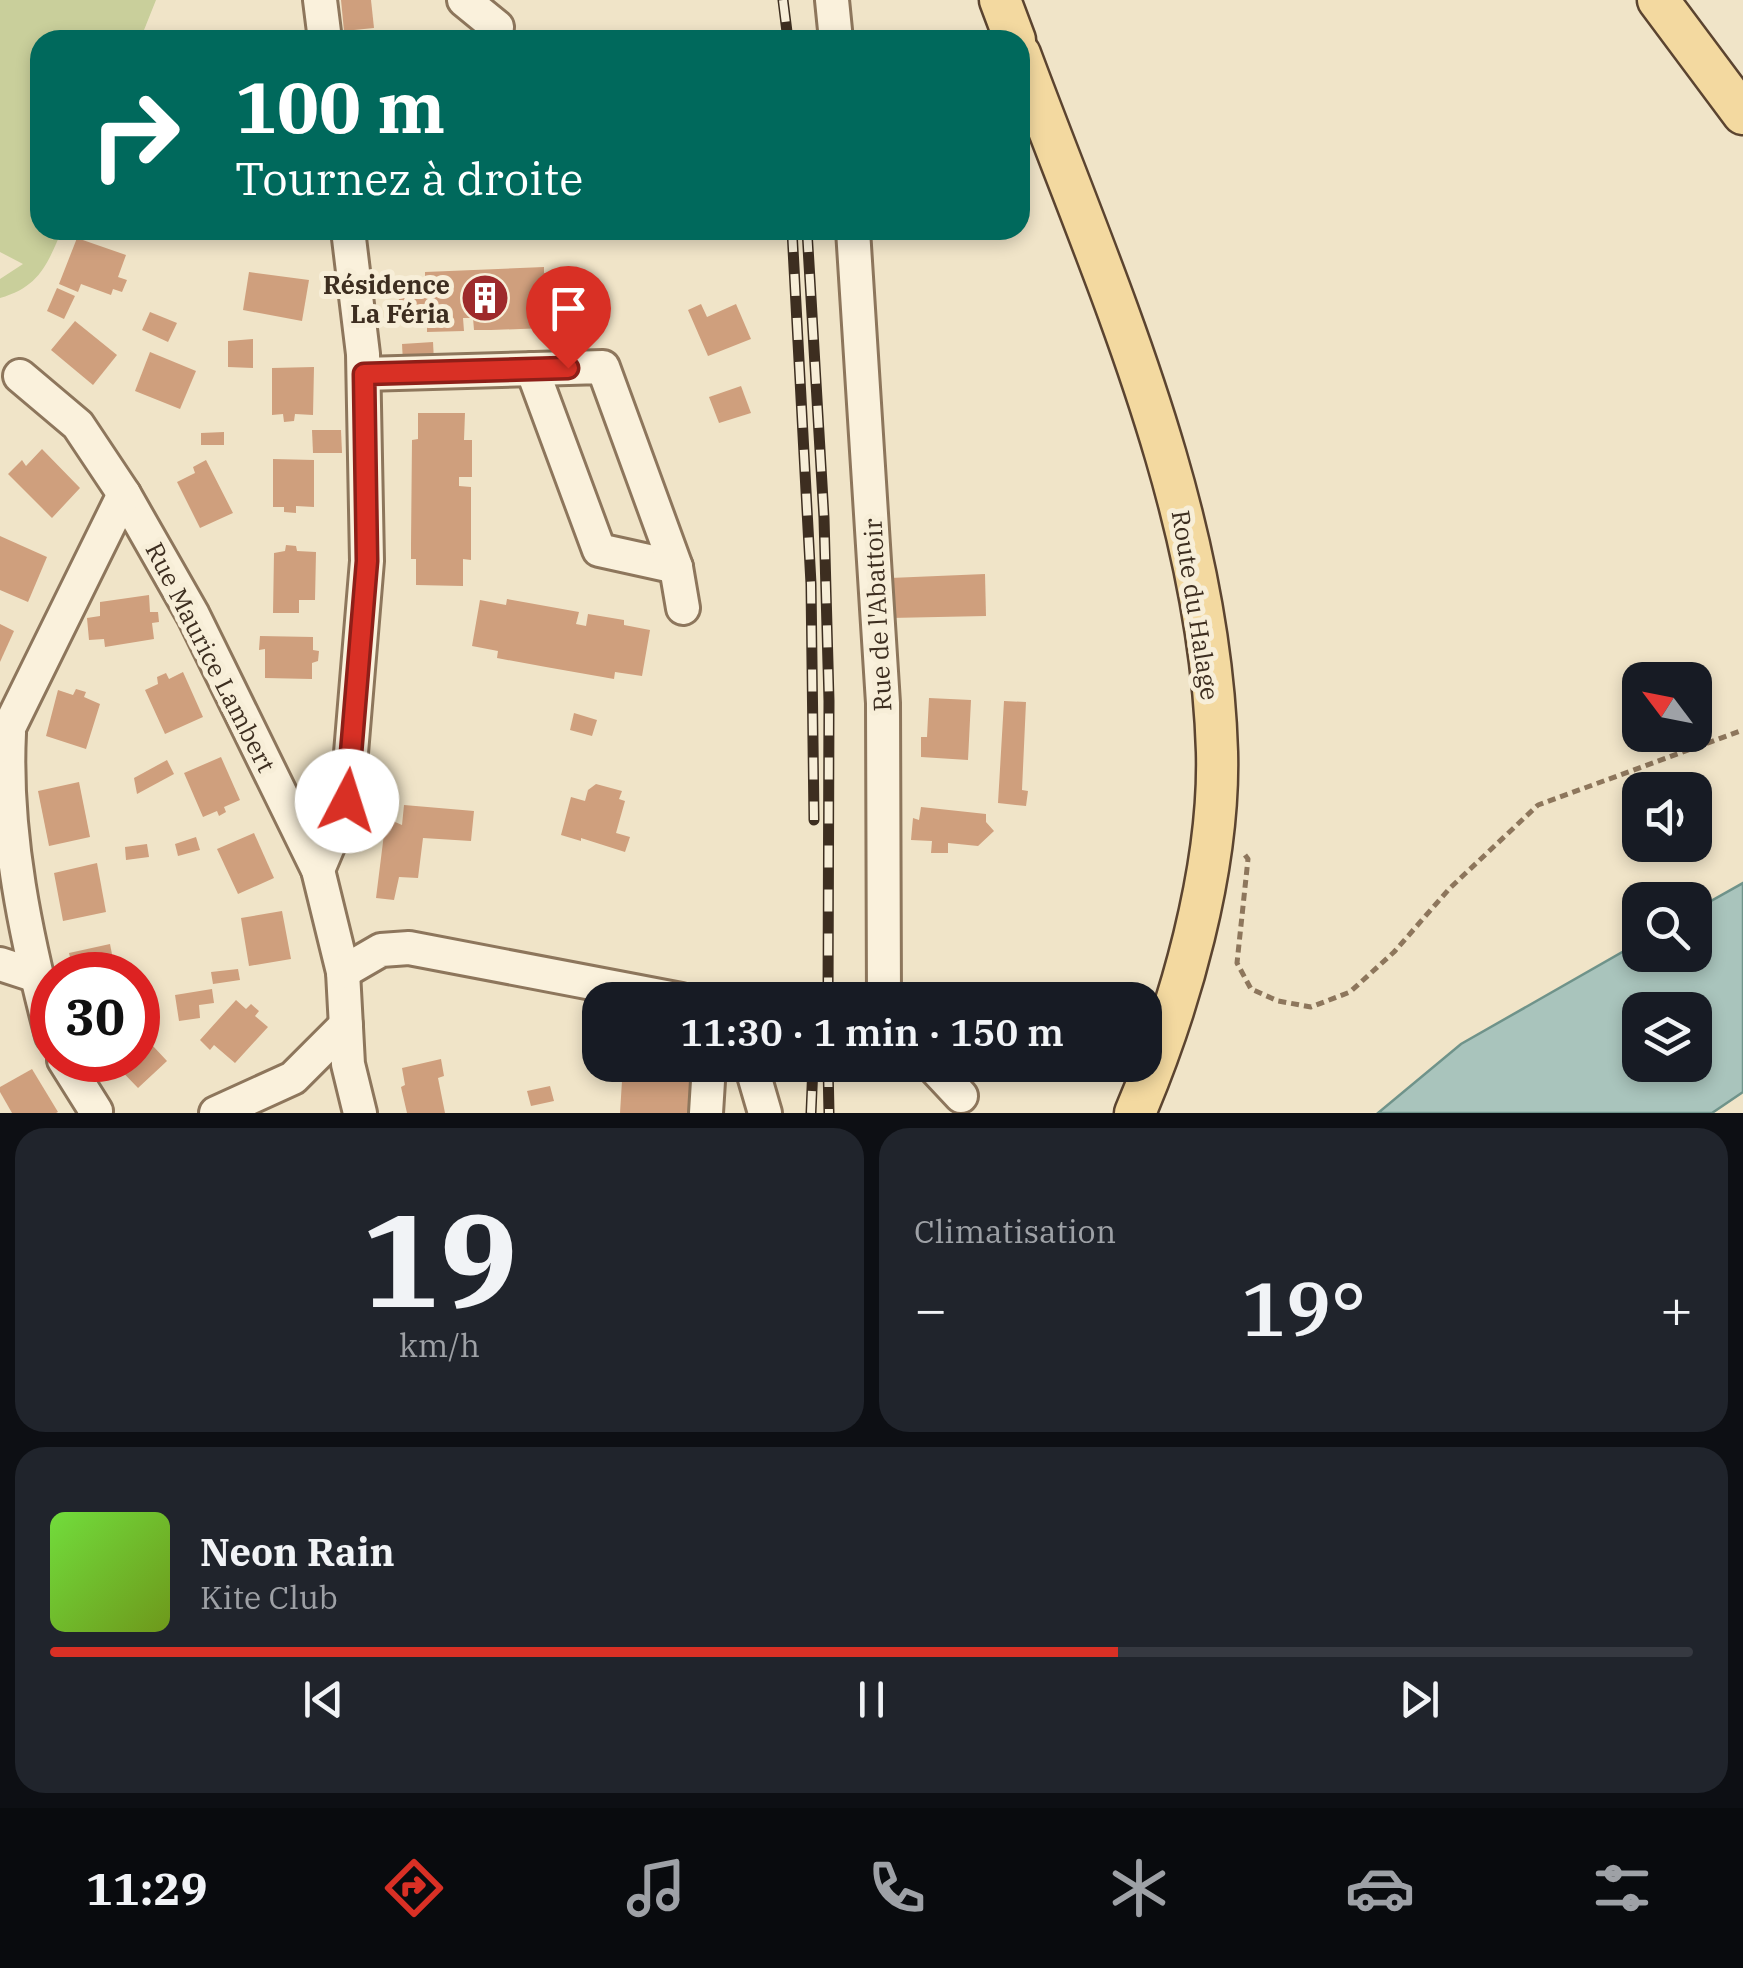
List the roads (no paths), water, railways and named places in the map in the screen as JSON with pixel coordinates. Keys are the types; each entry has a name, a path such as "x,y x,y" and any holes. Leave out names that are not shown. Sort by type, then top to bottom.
{"main road":[{"path":"1000,0 1011,30"},
{"path":"1658,0 1743,114"},
{"name":"Route du Halage","path":"1030,81 1147,396 1192,549 1211,667 1217,755 1212,840 1187,962 1158,1058 1134,1113"}],"street":[{"path":"320,0 324,30"},
{"path":"464,0 497,26"},
{"path":"832,0 835,30"},
{"path":"318,870 347,801 367,561 364,374 349,240"},
{"name":"Rue de l'Abattoir","path":"854,240 883,703 884,982"},
{"path":"364,374 603,366 676,567 683,608"},
{"path":"532,369 599,550 676,567"},
{"name":"Rue Maurice Lambert","path":"20,376 78,425 124,494 194,615 318,870 343,972 348,1064 360,1113"},
{"path":"32,952 16,861 4,739 124,494"},
{"path":"343,972 381,950 410,948 587,982"},
{"path":"0,964 30,974"},
{"path":"216,1113 293,1078 346,1025"},
{"path":"286,1113 293,1078"},
{"path":"78,1082 97,1112"},
{"path":"706,1113 708,1082"},
{"path":"757,1082 765,1113"},
{"path":"948,1082 961,1096"}],"water":[{"path":"1743,883 1743,1092 1712,1113 1378,1113 1461,1044 1622,952 1622,972 1712,972 1712,900"}],"railway":[{"path":"783,0 787,30"},
{"path":"793,240 811,584 814,820"},
{"path":"808,240 824,518 829,701 828,982"},
{"path":"811,1113 812,1082"},
{"path":"828,1082 829,1113"}],"place":[{"name":"Résidence La Féria","path":"485,298"}]}
